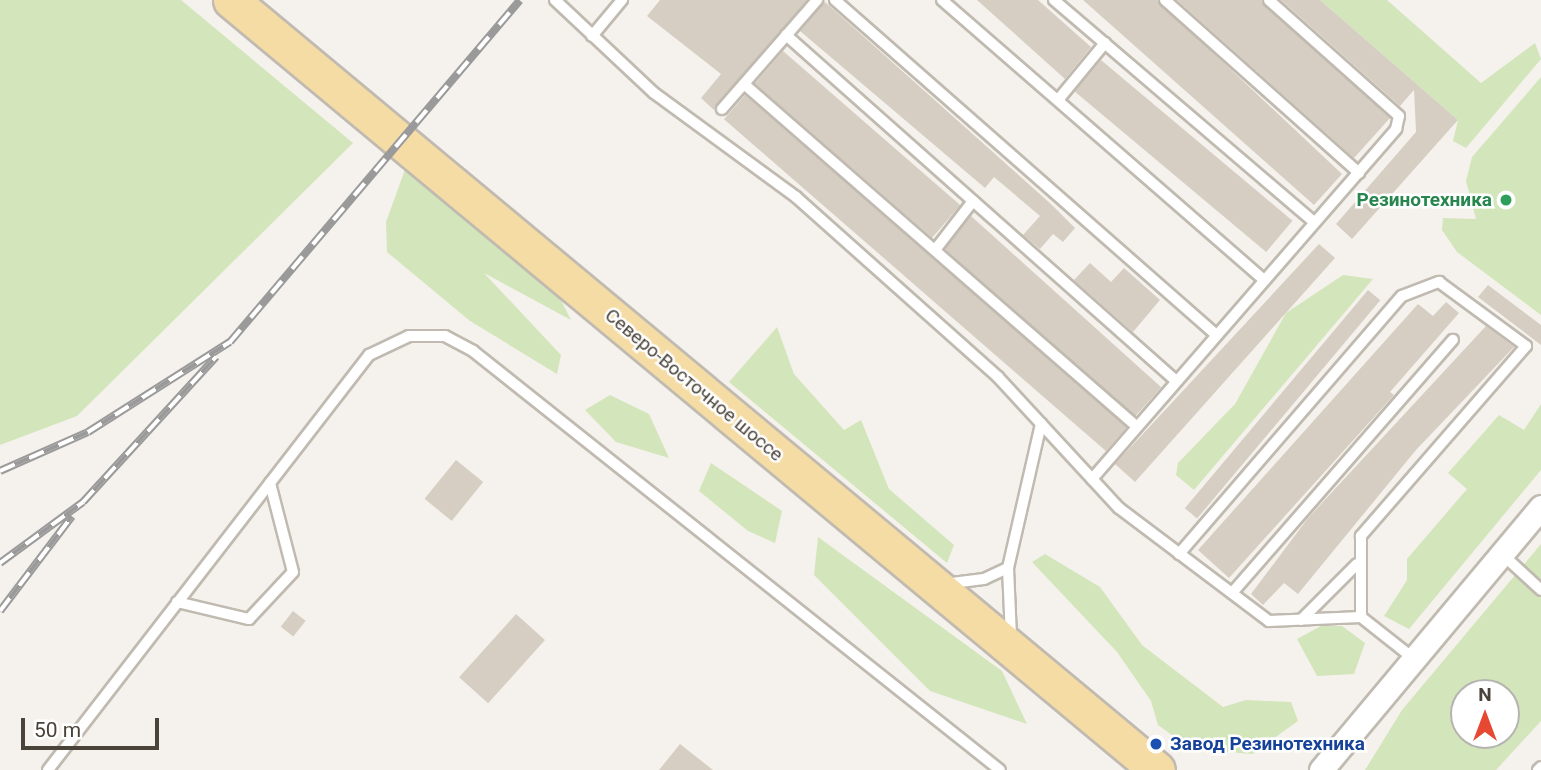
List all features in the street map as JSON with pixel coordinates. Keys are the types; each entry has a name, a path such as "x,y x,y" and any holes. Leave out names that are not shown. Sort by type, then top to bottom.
{"main road":[{"name":"Северо-Восточное шоссе","path":"231,0 1011,648 1144,766"}],"street":[{"path":"1321,770 1541,507"}],"lane":[{"path":"555,0 654,93 796,197 998,377 1091,479 1179,554 1269,621 1361,617 1413,658"},
{"path":"593,36 622,0"},
{"path":"722,109 817,0"},
{"path":"835,0 1214,333"},
{"path":"942,0 1262,278"},
{"path":"1054,0 1313,221"},
{"path":"1165,0 1359,173"},
{"path":"1091,479 1214,333 1396,129 1399,116 1269,0"},
{"path":"786,35 1175,380"},
{"path":"1058,100 1105,43"},
{"path":"744,84 1136,426"},
{"path":"935,250 973,201"},
{"path":"1179,554 1402,296 1439,282 1526,346 1361,536 1357,564 1361,617"},
{"path":"48,770 369,355 409,335 445,335 473,351 1000,770"},
{"path":"1232,593 1453,340"},
{"path":"1011,648 1008,568 1041,424"},
{"path":"177,602 249,619 293,572 270,483"},
{"path":"1502,554 1541,590"},
{"path":"1301,620 1357,564"},
{"path":"934,585 984,579 1008,568"}],"green space":[{"path":"0,0 181,0 353,143 77,416 0,445"},
{"path":"1320,0 1387,0 1481,83 1535,43 1541,59 1466,148 1453,141 1458,120"},
{"name":"Резинотехника","path":"1541,77 1541,315 1457,252 1442,230 1443,218 1476,219 1466,181 1472,157"},
{"path":"406,167 558,294 571,320 484,273 561,355 557,374 470,321 387,252 386,222"},
{"path":"1343,275 1373,279 1194,490 1176,475 1178,463 1235,404 1286,313"},
{"path":"777,327 794,374 844,430 861,420 889,489 954,545 947,563 729,382"},
{"path":"610,395 649,414 669,458 616,442 585,410"},
{"path":"1541,404 1541,470 1409,629 1384,616 1407,580 1407,559 1467,489 1448,473 1499,415 1524,430"},
{"path":"711,463 782,511 775,543 748,531 699,491"},
{"path":"818,537 1002,671 1027,724 930,691 814,575"},
{"path":"1541,544 1541,721 1520,744 1520,679 1450,679 1450,749 1515,749 1496,770 1365,770 1402,710"},
{"path":"1045,554 1100,587 1142,645 1223,707 1246,700 1291,702 1298,721 1252,754 1191,749 1158,725 1151,701 1117,652 1032,562"},
{"path":"1321,626 1342,626 1365,643 1354,674 1317,676 1297,639"}],"building":[{"path":"660,0 807,0 714,110 701,98 721,74 647,16"},
{"path":"977,0 1038,0 1091,47 1065,79"},
{"path":"1083,0 1157,0 1342,174 1314,205"},
{"path":"1177,0 1261,0 1390,118 1354,158"},
{"path":"1281,0 1320,0 1458,120 1352,239 1336,224 1416,132 1414,90 1400,106"},
{"path":"825,2 1075,228 1063,242 1053,234 1040,249 1023,235 1040,216 994,177 985,188 800,31"},
{"path":"783,51 960,205 932,238 755,83"},
{"path":"1101,60 1293,221 1266,252 1075,91"},
{"path":"745,95 1127,427 1106,451 724,119"},
{"path":"971,216 1161,387 1133,419 943,247"},
{"path":"1319,244 1335,258 1135,482 1115,464"},
{"path":"1090,263 1111,282 1124,268 1160,300 1133,332 1074,280"},
{"path":"1488,285 1541,325 1541,345 1478,297"},
{"path":"1368,290 1380,300 1197,519 1185,508"},
{"path":"1446,302 1459,313 1390,392 1394,395 1229,578 1198,550 1418,304 1433,316"},
{"path":"1486,326 1514,347 1416,450 1298,594 1284,583 1263,605 1251,594 1308,518"},
{"path":"456,460 483,482 452,521 425,499"},
{"path":"293,611 306,621 293,637 281,627"},
{"path":"516,614 545,640 488,703 459,677"},
{"path":"680,744 713,770 659,770"}],"railway":[{"path":"0,471 88,432 230,342 520,0"},
{"path":"0,563 83,502 216,357"},
{"path":"0,611 72,516"}],"place":[{"name":"Резинотехника","path":"1506,200"},
{"name":"Завод Резинотехника","path":"1156,744"}]}
